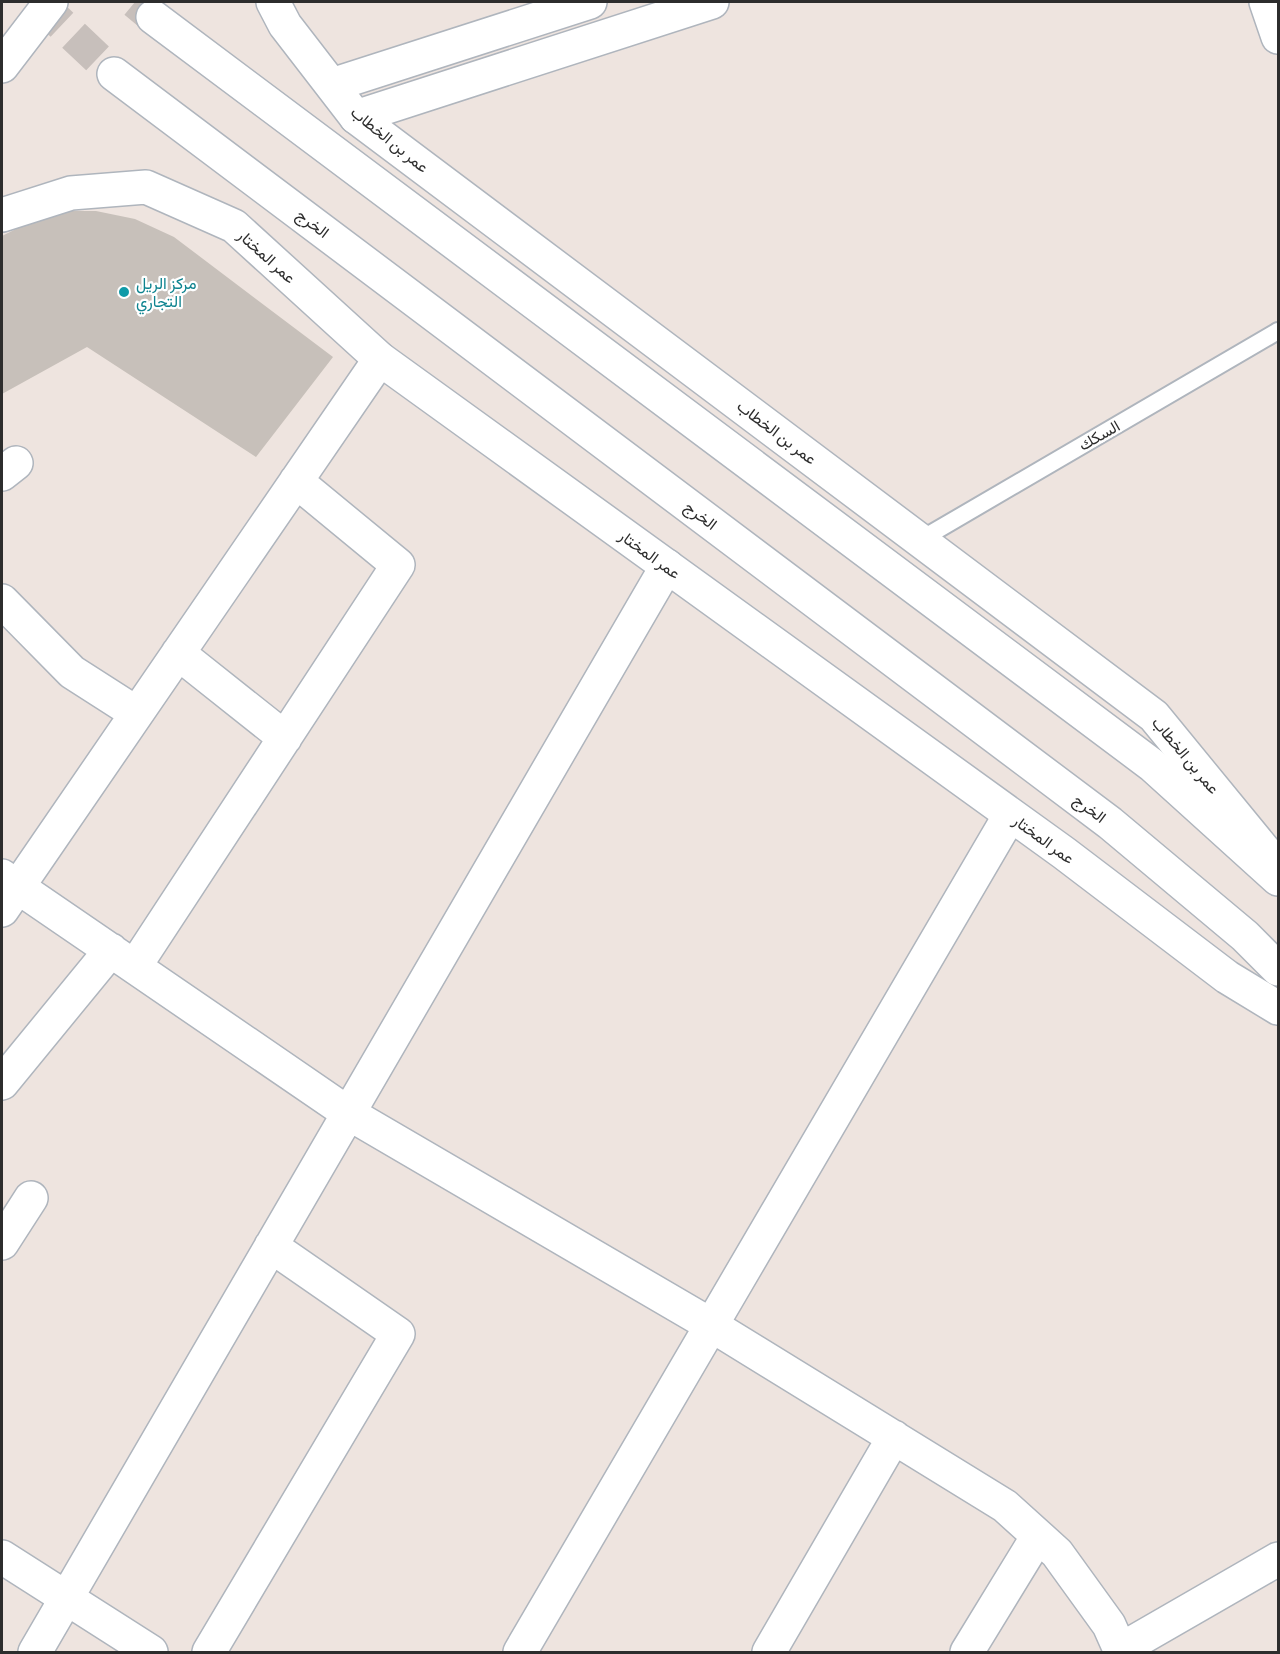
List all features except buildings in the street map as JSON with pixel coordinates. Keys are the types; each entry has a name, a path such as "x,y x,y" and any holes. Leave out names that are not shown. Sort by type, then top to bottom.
{"street":[{"path":"2,66 51,2"},
{"name":"عمر بن الخطاب","path":"273,2 285,25 356,117 1154,716 1278,868"},
{"path":"332,85 590,2"},
{"path":"356,117 712,2"},
{"path":"1266,2 1278,37"},
{"path":"153,17 1152,765 1278,879"},
{"name":"الخرج","path":"114,74 1110,823 1245,936 1278,969"},
{"name":"عمر المختار","path":"2,215 71,193 146,187 234,226 380,359 1010,814 1227,977 1278,1008"},
{"path":"380,359 136,713 7,890 123,958 348,1113 711,1325 1005,1506 1057,1553 1110,1625 1121,1652 1278,1559"},
{"path":"2,1083 123,958 285,738 398,566 296,481"},
{"path":"34,1653 667,566"},
{"path":"2,602 72,672 136,713"},
{"path":"178,653 285,738"},
{"path":"520,1653 1010,814"},
{"path":"2,1243 31,1198"},
{"path":"209,1653 398,1334 271,1246"},
{"path":"769,1653 894,1437"},
{"path":"967,1653 1038,1536"},
{"path":"2,1557 151,1653"}],"lane":[{"name":"السكك","path":"920,540 1278,331"}],"tunnel":[{"path":"38,2 114,74"},
{"path":"135,2 153,17"}],"place":[{"name":"مركز الريل التجاري","path":"124,292"}]}
